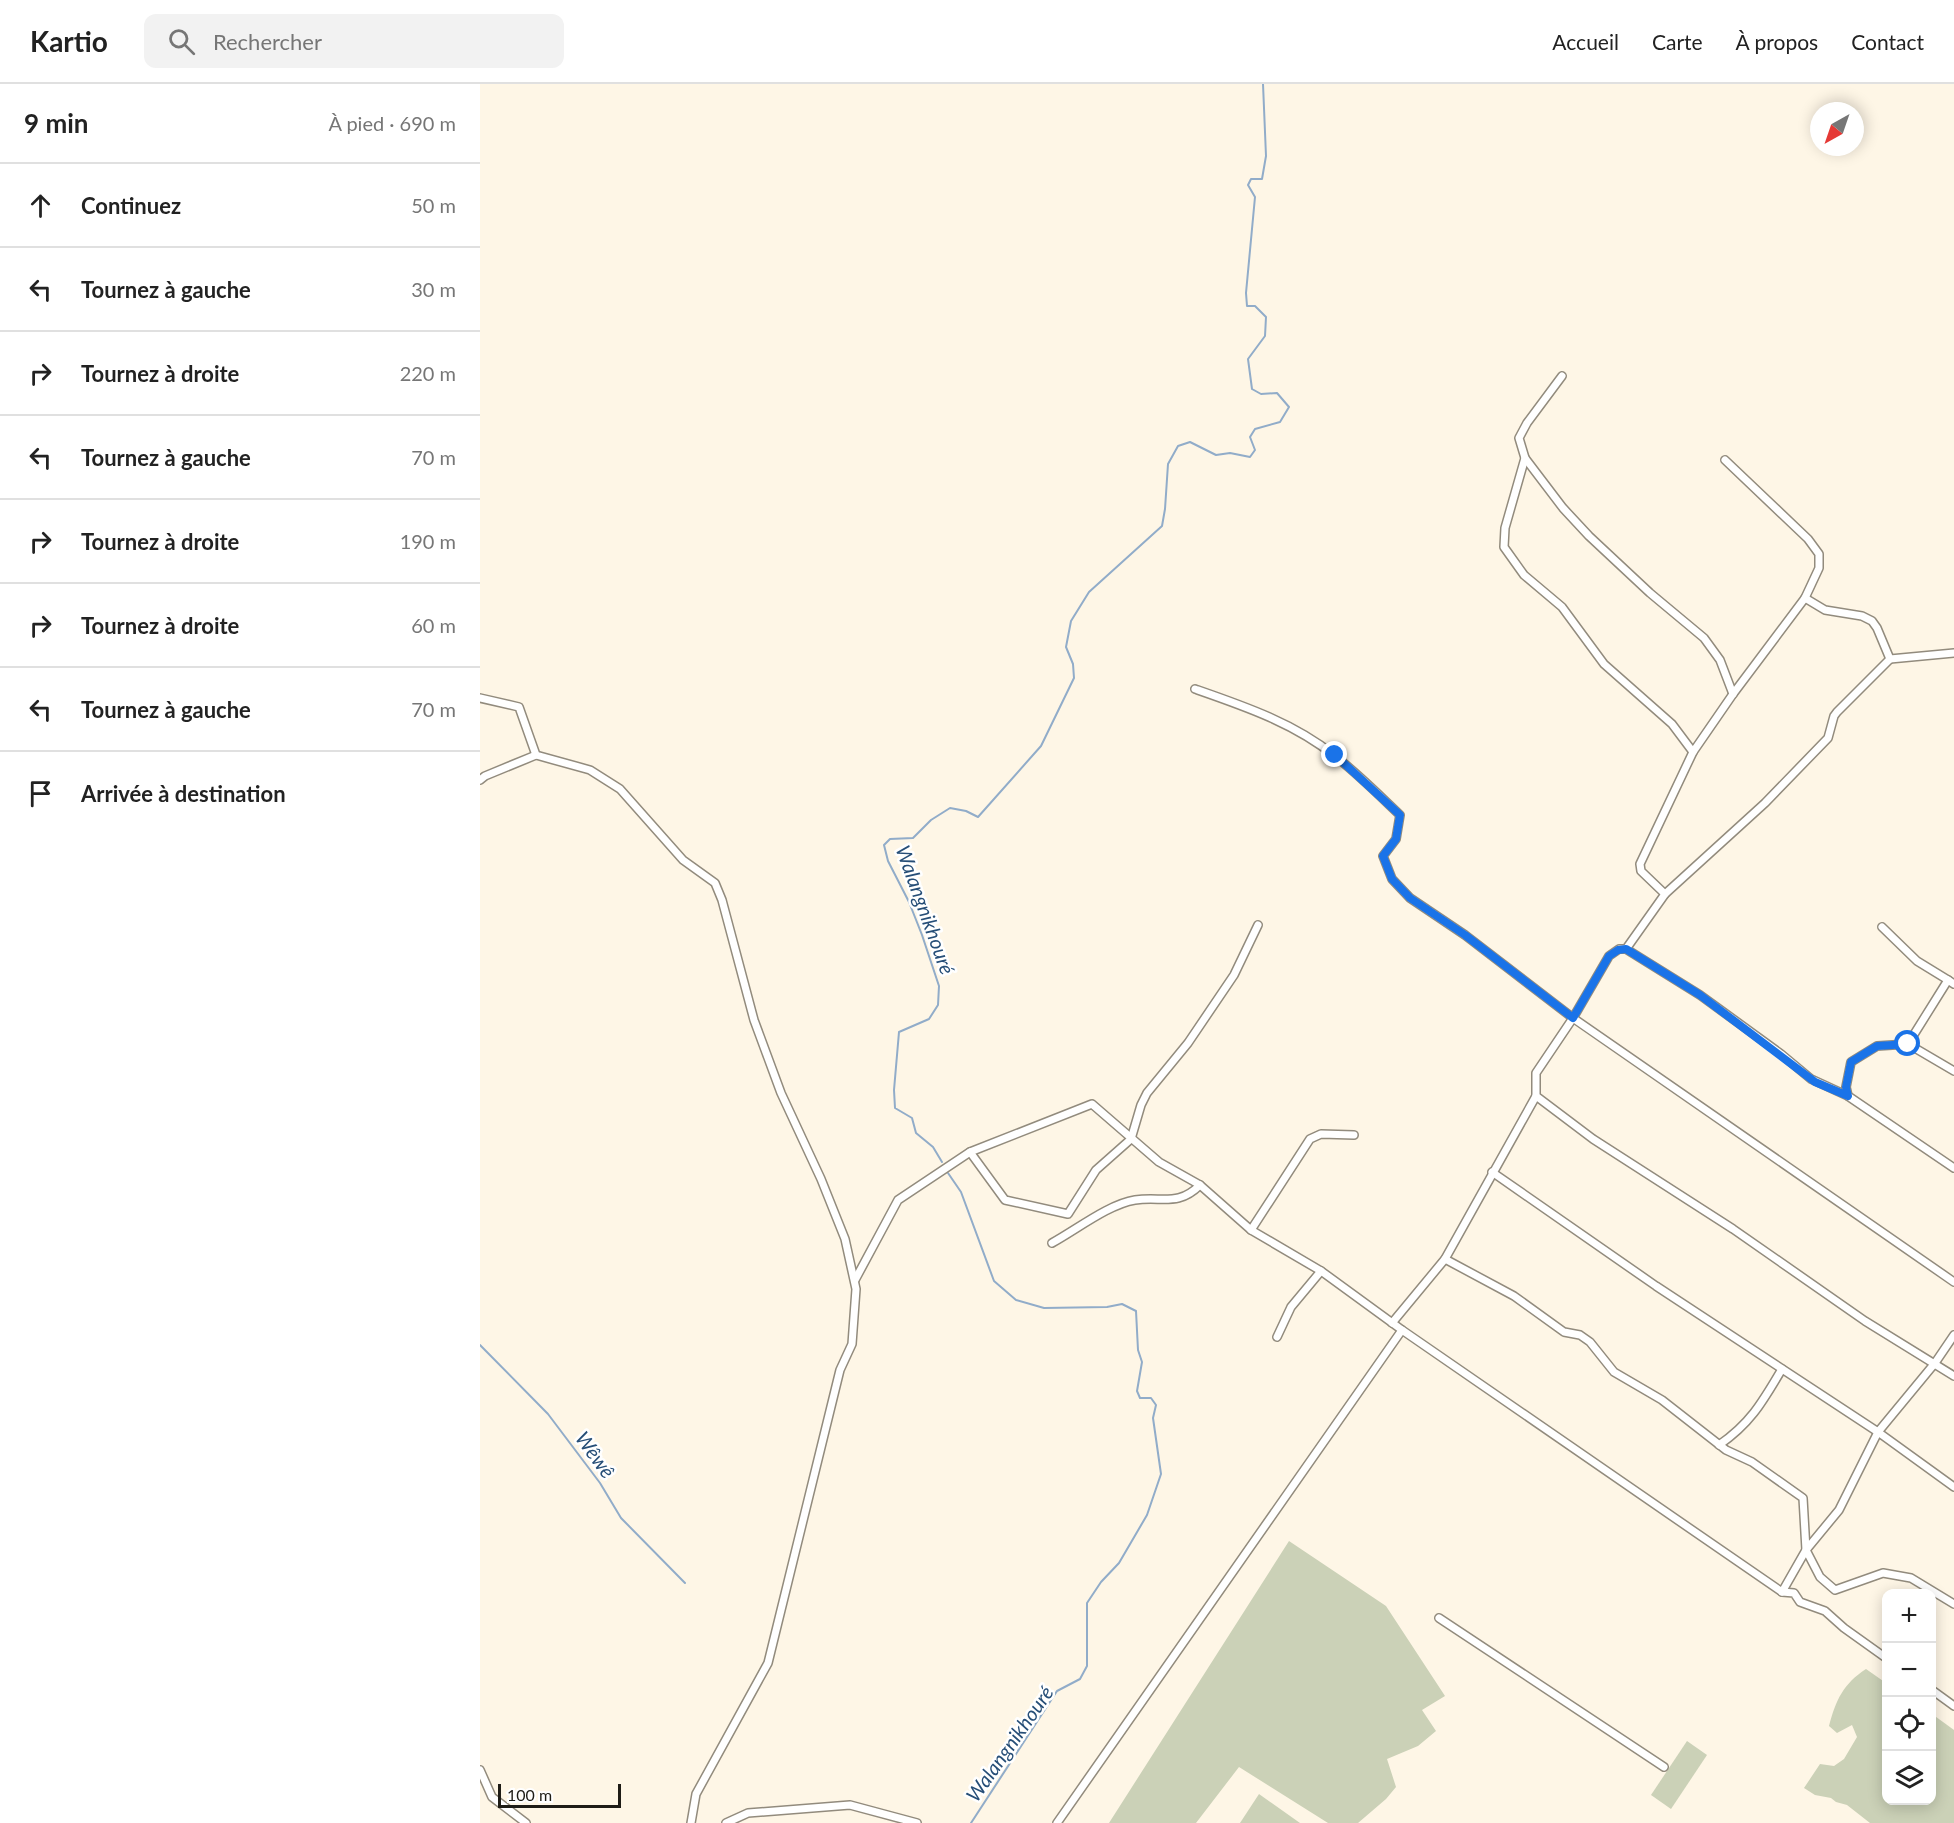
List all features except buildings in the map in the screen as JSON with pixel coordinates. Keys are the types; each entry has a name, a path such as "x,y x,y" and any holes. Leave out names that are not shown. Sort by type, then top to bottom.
{"street":[{"path":"1562,376 1527,423 1519,438 1525,458 1563,508 1589,536 1704,638 1720,660 1732,694"},
{"path":"1525,458 1505,528 1504,547 1524,575 1562,607 1604,664 1672,724 1693,752"},
{"path":"1665,894 1641,871 1640,864 1693,752 1732,694 1804,598 1819,568 1819,554 1808,539 1725,460"},
{"path":"1804,598 1825,610 1862,616 1872,621 1890,659"},
{"path":"1626,949 1665,894 1765,803 1828,738 1833,716 1890,659 1954,653"},
{"path":"1195,689 1254,709 1286,724 1335,755 1400,815 1396,839 1383,856 1392,879 1410,898 1465,935 1573,1018 1954,1282"},
{"path":"480,698 519,707 536,755"},
{"path":"480,780 536,755 590,770 620,789 683,860 715,882 722,900 754,1020 781,1093 821,1179 845,1239 855,1281 852,1344 840,1370 768,1663 696,1794 691,1823"},
{"path":"970,1152 1005,1200 1068,1214 1096,1170 1131,1139 1141,1106 1148,1093 1188,1043 1234,975 1258,925"},
{"path":"1882,927 1917,961 1951,982 1908,1044"},
{"path":"1392,1323 1445,1259 1536,1096 1536,1073 1573,1018 1609,956 1618,950 1626,949 1707,1000 1815,1082 1848,1096 1954,1168"},
{"path":"1848,1096 1846,1087 1851,1062 1877,1046 1908,1044 1954,1071"},
{"path":"1536,1096 1593,1139 1733,1229 1865,1321 1954,1376"},
{"path":"855,1281 898,1200 970,1152 1092,1104 1159,1162 1200,1185 1251,1230 1321,1271 1402,1330 1782,1592 1794,1593 1800,1602 1825,1611 1844,1628 1882,1655"},
{"path":"1251,1230 1310,1139 1321,1134 1354,1135"},
{"path":"1492,1172 1656,1286 1878,1432 1954,1487"},
{"path":"1052,1243 1106,1211 1134,1200 1179,1200 1200,1185"},
{"path":"1445,1259 1514,1296 1564,1332 1580,1335 1590,1342 1614,1371 1662,1400 1732,1454 1752,1462 1803,1498 1806,1550 1820,1577 1835,1590 1882,1572 1911,1578 1954,1604"},
{"path":"1276,1337 1292,1307 1321,1271"},
{"path":"1057,1823 1402,1330"},
{"path":"1782,1592 1806,1550 1839,1510 1878,1432 1935,1363 1954,1335"},
{"path":"1719,1445 1735,1434 1755,1413 1782,1370"},
{"path":"1439,1618 1664,1767"},
{"path":"1936,1693 1954,1706"},
{"path":"480,1770 492,1797 526,1823"},
{"path":"726,1823 748,1813 850,1804 917,1823"}],"green space":[{"path":"1289,1541 1386,1606 1445,1696 1422,1710 1436,1731 1418,1746 1387,1759 1396,1787 1386,1799 1358,1823 1328,1823 1239,1767 1196,1823 1109,1823"},
{"path":"1866,1669 1882,1680 1882,1805 1936,1805 1936,1717 1954,1730 1954,1823 1870,1823 1847,1805 1831,1798 1815,1795 1804,1788 1820,1764 1834,1766 1844,1759 1857,1737 1852,1725 1837,1733 1829,1726 1834,1708 1842,1693"},
{"path":"1687,1741 1707,1755 1671,1809 1651,1795"},
{"path":"1259,1794 1300,1823 1240,1823"}],"waterway":[{"name":"Walangnikhouré","path":"942,1162 933,1147 916,1133 912,1118 895,1108 894,1090 899,1032 929,1019 938,1005 939,986 922,935 909,902 888,861 884,845 890,839 913,838 931,820 950,808 966,811 978,817 1041,746 1074,678 1073,664 1066,647 1071,621 1089,592 1162,526 1168,464 1178,446 1190,442 1216,455 1230,453 1250,457 1255,450 1250,437 1255,429 1280,422 1289,407 1277,393 1261,394 1252,389 1248,359 1265,336 1266,317 1255,306 1247,306 1246,293 1255,197 1248,185 1251,179 1262,179 1266,156 1263,84"},
{"name":"Walangnikhouré","path":"948,1173 961,1192 994,1281 1016,1300 1044,1308 1107,1307 1122,1304 1136,1311 1138,1350 1142,1362 1137,1391 1140,1398 1151,1398 1156,1405 1153,1418 1161,1474 1147,1515 1119,1563 1101,1582 1087,1603 1087,1666 1080,1679 1057,1691 971,1823"},
{"name":"Wêwê","path":"480,1345 548,1414 600,1483 621,1518 685,1583"}],"route":[{"path":"1335,755 1400,815 1396,839 1383,856 1392,879 1410,898 1465,935 1554,1001 1573,1018 1609,956 1613,952 1626,949 1723,1011 1815,1082 1848,1096 1846,1087 1851,1062 1877,1046 1908,1044"}]}
